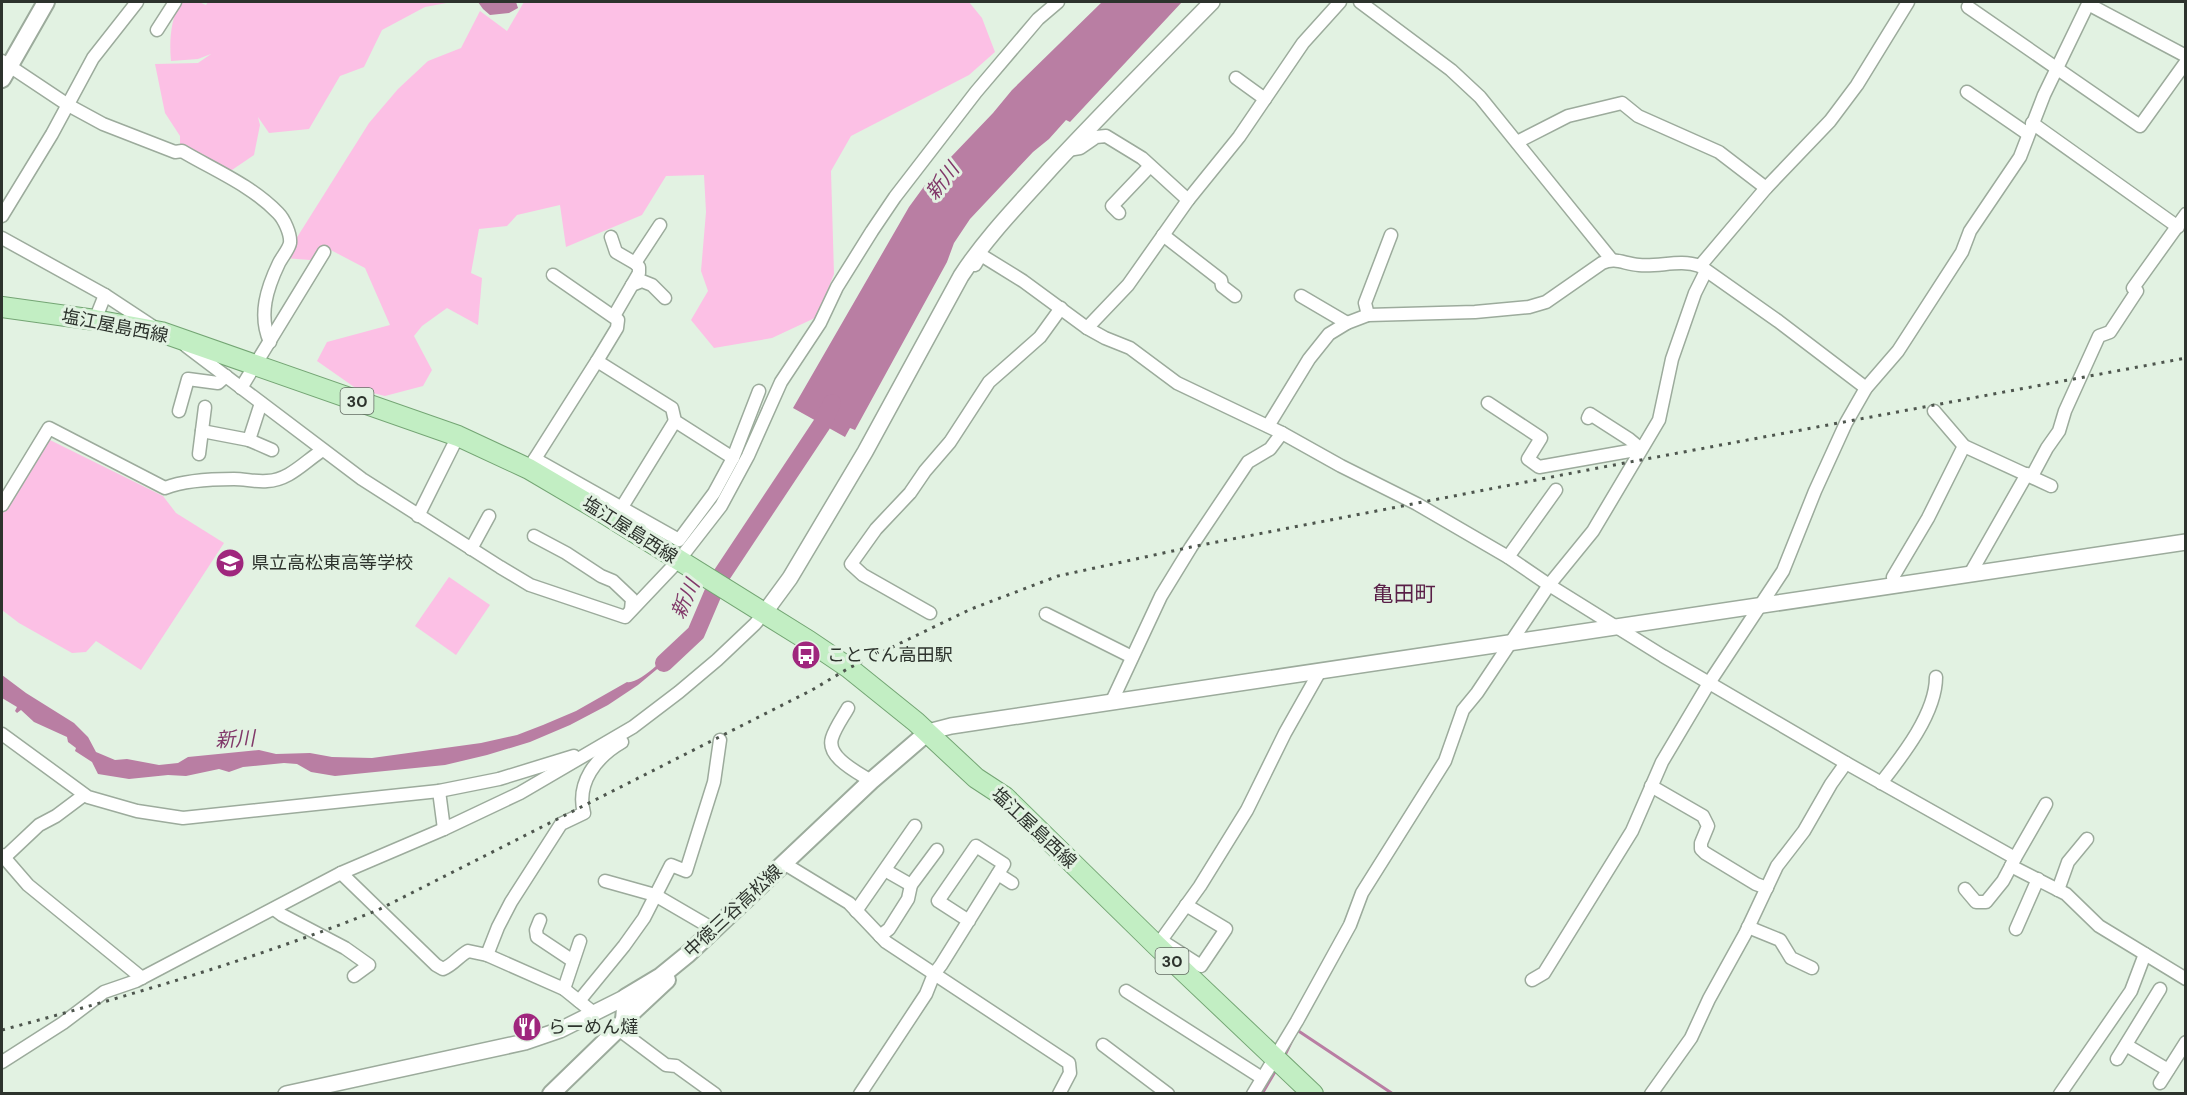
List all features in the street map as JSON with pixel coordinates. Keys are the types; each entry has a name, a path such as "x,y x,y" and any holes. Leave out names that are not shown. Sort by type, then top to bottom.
{"main road":[{"path":"4,68 46,2"},
{"name":"塩江屋島西線","path":"2,307 95,320 167,334 532,464 849,668 928,732 976,778 1005,797 1313,1094"},
{"name":"中徳三谷高松線","path":"626,997 660,976 688,954 871,782 928,732"},
{"path":"551,1094 671,977 688,954"},
{"path":"621,1025 626,997"}],"street":[{"path":"2,216 93,58 137,2"},
{"path":"157,30 175,2"},
{"path":"2,238 105,295 167,334 323,450 418,516 530,585 625,617 683,563 737,479 781,382 820,323 837,287 895,197 976,92 1038,19 1058,2"},
{"path":"2,1062 63,1023 104,992 142,978 341,873 444,830 520,793 633,727 717,660 755,624 762,610 790,578 859,461 972,259 991,233 1212,2"},
{"path":"1087,328 1128,285 1188,200 1239,138 1303,43 1340,2"},
{"path":"1360,2 1451,70 1480,97 1611,259"},
{"path":"1253,1094 1262,1078 1278,1061 1297,1021 1350,925 1362,893 1436,778 1453,742 1463,710 1477,693 1549,585 1593,531 1659,420 1672,360 1703,268 1766,188 1830,121 1857,85 1908,2"},
{"path":"1532,980 1544,973 1626,842 1662,762 1709,683 1784,571 1815,491 1846,423 1866,388 1898,351 1962,252 1970,231 2020,158 2030,129 2089,3 2186,56"},
{"path":"1968,7 2140,126 2186,62"},
{"path":"4,68 17,73 103,124 174,152 182,151 238,181 264,199 280,215 290,243 267,289 264,308 270,342"},
{"path":"1236,78 1265,99"},
{"path":"1967,92 2030,129 2178,227"},
{"path":"1517,142 1568,116 1622,104 1638,117 1719,152 1766,188"},
{"path":"1068,150 1080,148 1096,137 1106,136 1142,158 1188,200"},
{"path":"1119,213 1112,206 1150,166"},
{"path":"1970,574 2059,431 2065,411 2099,336 2110,332 2137,291 2133,288 2186,214"},
{"path":"635,262 660,225"},
{"path":"1163,235 1221,279 1221,286 1234,296"},
{"path":"1368,315 1365,303 1391,235"},
{"path":"611,237 616,252 635,262 639,267 639,273 614,316"},
{"path":"241,388 324,252"},
{"path":"950,297 957,296 981,255 1023,281 1087,328 1130,348 1177,383 1282,433 1418,504 1508,557 1549,585 1709,683 2066,894 2099,926 2186,979"},
{"path":"1268,426 1309,359 1329,334 1347,323 1368,315 1475,312 1530,307 1546,302 1611,259 1638,265 1690,262 1703,268 1866,388"},
{"path":"553,275 618,320 617,328 532,464 622,507 679,540 714,493 734,458 759,391"},
{"path":"632,285 642,281 652,285 665,298"},
{"path":"95,320 105,295"},
{"path":"1301,296 1347,323"},
{"path":"930,613 863,575 850,564 876,529 910,493 950,442 989,382 1040,337 1061,308"},
{"path":"597,361 672,408 675,421 622,507"},
{"path":"179,411 188,378 218,383 226,376"},
{"path":"249,440 261,403"},
{"path":"1488,403 1541,438 1528,459 1539,467 1641,449"},
{"path":"199,454 206,407"},
{"path":"1934,411 1964,446 2051,486"},
{"path":"1588,418 1590,414 1641,449"},
{"path":"675,421 734,458"},
{"path":"2,503 49,428 165,488 175,484 234,479 268,481 299,469 306,461 323,450"},
{"path":"202,431 249,440 272,450"},
{"path":"1111,703 1161,596 1229,488 1248,462 1269,449 1282,433"},
{"path":"418,516 458,436"},
{"path":"1894,585 1893,577 1928,518 1964,446"},
{"path":"1508,557 1556,490"},
{"path":"471,549 489,516"},
{"path":"534,536 613,581 632,599 631,610"},
{"path":"928,732 951,726 2186,542"},
{"path":"1046,614 1132,657"},
{"path":"1186,905 1226,929 1202,966 1159,944 1247,810 1285,733 1320,671"},
{"path":"1881,783 1915,734 1930,706 1936,688 1936,677"},
{"path":"848,708 832,737 831,746 834,754 871,782"},
{"path":"487,956 511,902 561,824 584,813 580,796 594,765 610,748 629,738 633,727"},
{"path":"2,734 84,795 137,812 183,818 439,791 500,779 588,752"},
{"path":"579,1001 644,918 671,865 686,871 714,782 720,740"},
{"path":"1651,1094 1690,1038 1778,866 1846,763"},
{"path":"1651,786 1703,816 1708,826 1701,843 1701,849 1705,853 1756,884 1767,888"},
{"path":"439,791 444,830"},
{"path":"84,795 57,816 39,825 3,857 28,885 142,978"},
{"path":"1965,889 1976,902 1986,902 2003,881 2046,804"},
{"path":"856,911 915,826"},
{"path":"2058,890 2068,861 2086,839"},
{"path":"860,1094 926,994 934,974 969,921 1004,864 976,846 938,902 969,921"},
{"path":"880,936 889,929 908,899 911,885 937,850"},
{"path":"785,864 832,892 856,911 886,942 1069,1063 1070,1073 1059,1094"},
{"path":"341,873 436,965 443,969 468,951 487,956 564,989 595,1014"},
{"path":"890,873 911,885"},
{"path":"998,874 1012,883"},
{"path":"2016,929 2038,879"},
{"path":"605,881 655,895 715,930"},
{"path":"274,909 345,948 369,965 354,976"},
{"path":"540,920 536,930 537,937 573,961"},
{"path":"1748,927 1780,940 1791,958 1812,968"},
{"path":"564,989 580,941"},
{"path":"2060,1094 2131,991 2145,954"},
{"path":"2117,1059 2160,989"},
{"path":"1126,991 1262,1078"},
{"path":"285,1094 525,1042 560,1030 626,997"},
{"path":"621,1025 666,1065 676,1066 715,1094"},
{"path":"2160,1083 2186,1042"},
{"path":"1103,1045 1168,1094"},
{"path":"2126,1045 2168,1070"}],"shaded area":[{"path":"180,2 199,2 206,5 208,2 452,2 425,7 382,30 364,67 340,76 309,129 269,133 258,117 260,125 254,155 229,172 180,147 180,136 165,113 155,64 198,63 211,54 198,59 171,61 171,30"},
{"path":"524,2 969,2 982,18 995,52 969,75 851,136 831,171 834,274 817,317 772,338 714,348 691,320 708,291 701,271 706,212 704,175 666,176 642,215 566,247 560,205 517,215 507,226 479,229 471,273 482,278 478,325 447,308 422,326 414,336 432,370 423,386 385,396 357,389 317,361 327,342 390,325 365,268 325,247 310,260 284,258 369,123 398,89 428,61 461,48 480,11 507,31"},
{"path":"50,440 163,496 176,513 224,543 141,670 96,641 86,652 72,653 19,623 2,610 2,512"},
{"path":"449,577 490,605 456,655 415,626"}],"water":[{"path":"478,2 516,2 518,8 509,13 490,15"},
{"path":"1102,2 1182,2 1070,122 1066,120 1049,139 1033,152 970,219 954,243 947,262 855,430 850,428 845,437 793,408 909,207 928,181 1012,90"},
{"path":"680,642 680,650 638,685 608,705 530,742 445,765 335,776 311,772 297,764 284,763 243,767 229,772 219,769 186,776 168,775 129,779 98,774 92,762 75,751 76,748 68,742 67,737 34,722 21,710 17,713 15,711 17,707 2,698 2,675 74,723 88,737 96,752 115,760 127,759 159,765 178,763 188,757 259,750 276,754 310,753 332,757 372,758 481,743 517,735 576,711 627,682 633,682 655,667"}],"waterway":[{"name":"新川","path":"664,663 696,633 719,579 822,424 832,403"},
{"path":"1284,1057 1297,1030 1393,1094"},
{"path":"1262,1094 1276,1070"}],"railway":[{"path":"2,1030 192,976 285,945 378,910 812,690 849,668 971,609 1058,576 1191,547 1598,468 2186,358"}],"place":[{"name":"県立高松東高等学校","path":"230,563"},
{"name":"ことでん高田駅","path":"806,655"},
{"name":"らーめん燵","path":"527,1027"}],"district":[{"name":"亀田町","path":"1404,594"}]}
